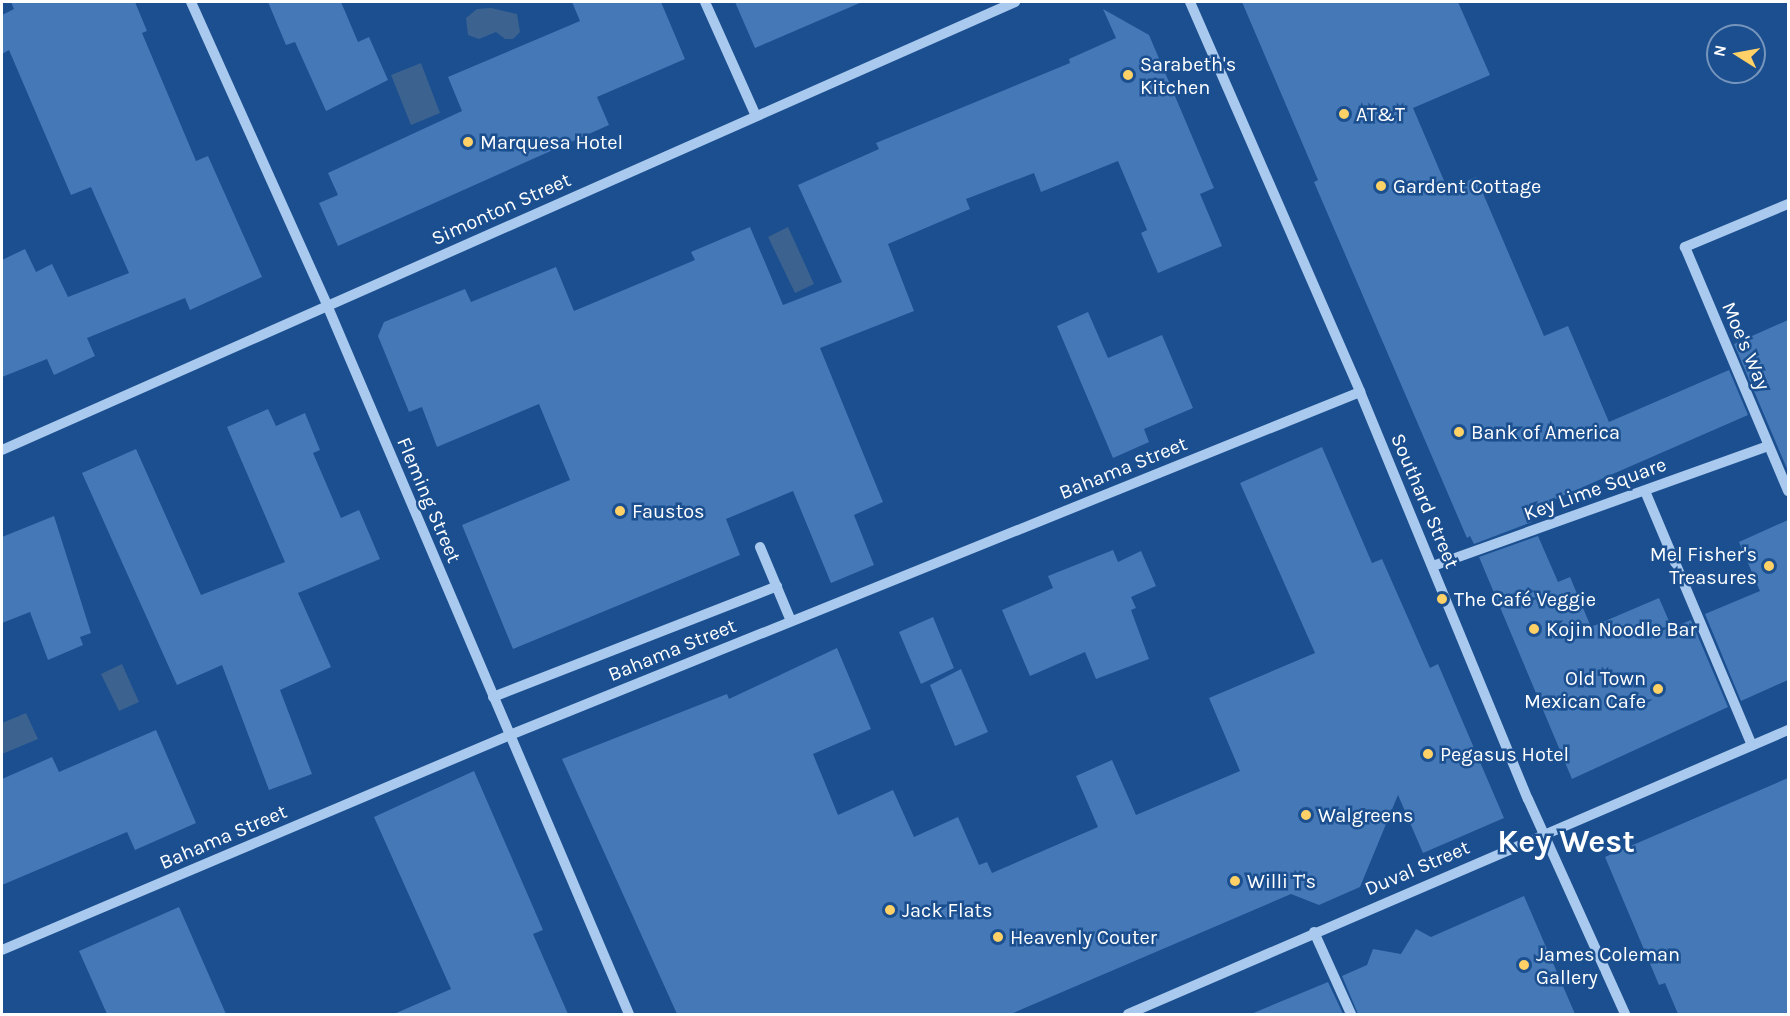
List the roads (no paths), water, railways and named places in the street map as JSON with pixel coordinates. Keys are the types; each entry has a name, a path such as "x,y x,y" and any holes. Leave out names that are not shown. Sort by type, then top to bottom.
{"street":[{"name":"Fleming Street","path":"191,2 327,305 629,1014"},
{"path":"705,2 756,116"},
{"name":"Simonton Street","path":"2,450 1016,2"},
{"name":"Southard Street","path":"1190,2 1360,392 1528,799 1545,832 1625,1014"},
{"name":"Moe's Way","path":"1788,204 1685,247 1788,491"},
{"name":"Bahama Street","path":"2,950 510,735 1360,392"},
{"name":"Key Lime Square","path":"1433,566 1768,446"},
{"path":"1645,491 1752,745"},
{"path":"760,547 791,621"},
{"path":"494,697 777,586"},
{"name":"Duval Street","path":"1128,1014 1545,832 1788,730"},
{"path":"1314,932 1351,1014"}],"water":[{"path":"491,8 517,14 520,32 513,39 505,39 496,32 479,39 468,35 466,18 477,9"},
{"path":"421,63 440,113 411,125 391,75"},
{"path":"788,227 814,284 795,293 768,237"},
{"path":"122,664 139,702 119,711 101,674"},
{"path":"26,713 38,739 2,754 2,723"}],"place":[{"name":"Sarabeth's Kitchen","path":"1128,75"},
{"name":"AT&T","path":"1344,114"},
{"name":"Marquesa Hotel","path":"468,142"},
{"name":"Gardent Cottage","path":"1381,186"},
{"name":"Bank of America","path":"1459,432"},
{"name":"Faustos","path":"620,511"},
{"name":"Mel Fisher's Treasures","path":"1769,566"},
{"name":"The Café Veggie","path":"1442,599"},
{"name":"Kojin Noodle Bar","path":"1534,629"},
{"name":"Old Town Mexican Cafe","path":"1658,689"},
{"name":"Pegasus Hotel","path":"1428,754"},
{"name":"Walgreens","path":"1306,815"},
{"name":"Willi T's","path":"1235,881"},
{"name":"Jack Flats","path":"890,910"},
{"name":"Heavenly Couter","path":"998,937"},
{"name":"James Coleman Gallery","path":"1524,965"}],"district":[{"name":"Key West","path":"1566,842"}]}
